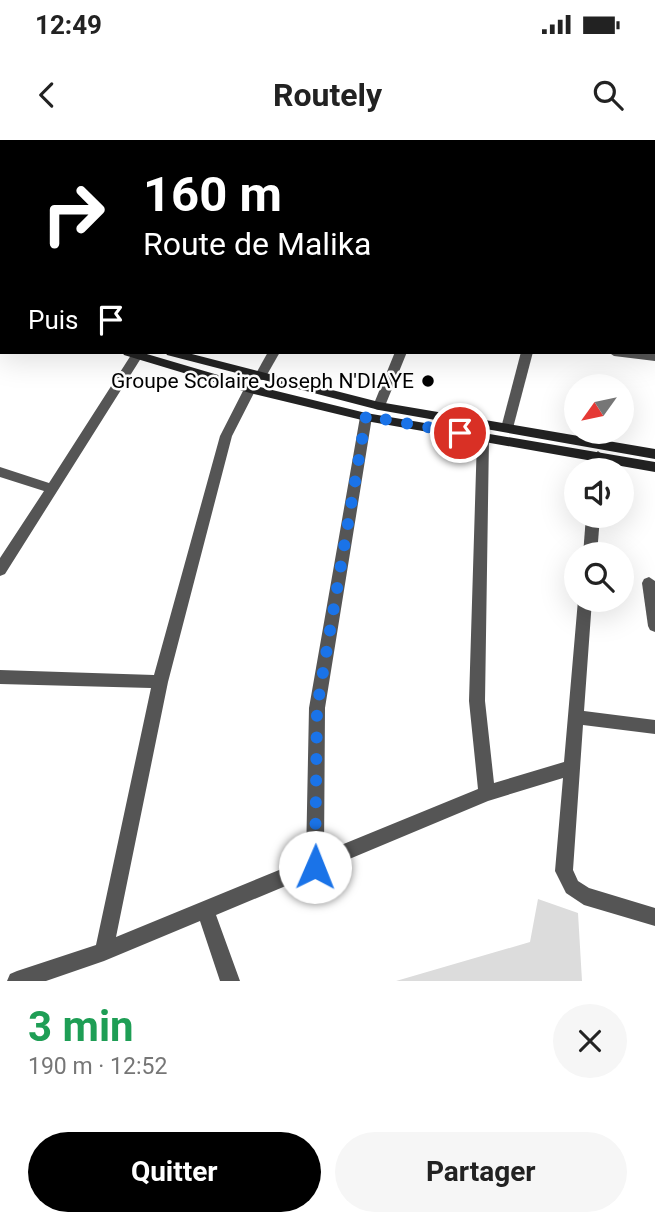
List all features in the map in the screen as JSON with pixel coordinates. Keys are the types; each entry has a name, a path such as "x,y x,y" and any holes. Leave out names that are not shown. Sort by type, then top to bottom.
{"main road":[{"path":"133,354 255,383 655,454"},
{"path":"176,354 255,383 366,416 655,467"}],"street":[{"path":"1,567 133,354"},
{"path":"104,952 160,682 226,436 273,354"},
{"path":"379,406 400,354"},
{"path":"507,428 526,354"},
{"path":"628,354 655,358"},
{"path":"315,867 317,708 366,416"},
{"path":"483,438 478,701 487,793"},
{"path":"0,472 50,488"},
{"path":"649,583 655,625"},
{"path":"585,612 564,871 572,887 584,896 655,917"},
{"path":"0,677 160,682"},
{"path":"575,717 655,727"},
{"path":"17,981 61,974 104,952 315,867 487,793 571,768"},
{"path":"205,911 230,981"}],"shaded area":[{"path":"538,899 578,913 582,981 396,981 530,942"}],"place":[{"name":"Groupe Scolaire Joseph N'DIAYE","path":"428,381"}],"route":[{"path":"315,867 317,708 366,416 460,433"}]}
